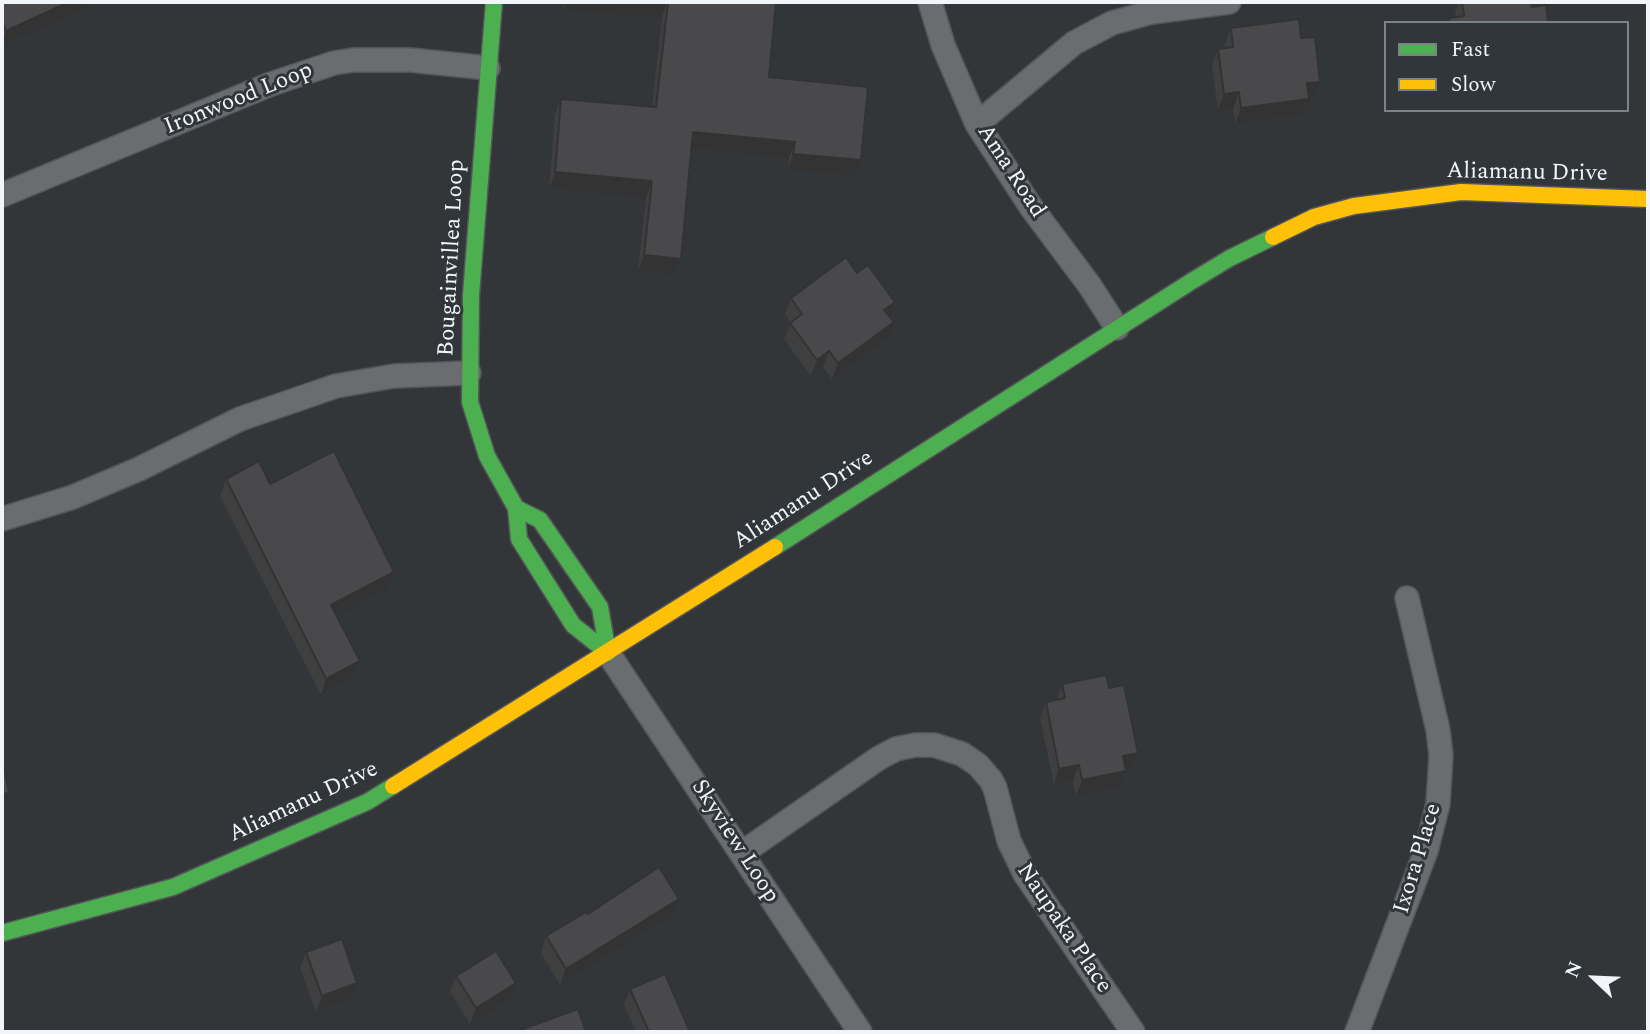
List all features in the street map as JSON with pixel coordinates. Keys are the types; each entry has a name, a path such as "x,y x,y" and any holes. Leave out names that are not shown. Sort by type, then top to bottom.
{"street":[{"name":"Bougainvillea Loop","path":"494,2 471,295 470,402 487,456 516,508"},
{"name":"Ama Road","path":"930,2 943,45 977,124 1031,207 1090,286 1117,328"},
{"path":"977,124 1074,43 1112,23 1152,12 1229,2"},
{"name":"Ironwood Loop","path":"2,195 281,81 334,63 410,60 488,68"},
{"name":"Aliamanu Drive","path":"2,933 173,887 367,802 608,653 1230,258 1314,218 1354,206 1461,192 1648,199"},
{"path":"2,519 73,498 240,419 336,386 394,376 469,373"},
{"path":"516,508 519,539 572,625 608,653"},
{"path":"516,508 540,520 600,607 608,653"},
{"name":"Ixora Place","path":"1357,1032 1426,851 1438,803 1438,730 1407,598"},
{"name":"Skyview Loop","path":"608,653 860,1032"},
{"name":"Naupaka Place","path":"742,853 878,758 915,745 934,745 962,754 978,765 991,780 1009,841 1025,874 1133,1032"}],"building":[{"path":"2,2 69,2 6,31 2,21"},
{"path":"668,2 776,2 769,77 868,87 861,160 793,154 795,142 693,132 681,259 644,255 652,181 555,172 561,99 656,107"},
{"path":"1462,2 1531,2 1532,7 1546,5 1548,21 1450,21 1449,18 1464,16"},
{"path":"1299,19 1301,38 1315,37 1320,82 1307,83 1309,99 1241,108 1239,92 1224,94 1218,49 1233,47 1231,28"},
{"path":"846,257 857,273 868,265 895,302 884,310 894,322 838,363 829,351 817,360 790,323 802,314 791,298"},
{"path":"334,451 394,572 331,605 360,661 326,679 226,479 259,461 270,484"},
{"path":"1106,675 1109,688 1124,685 1138,753 1123,756 1126,771 1082,780 1079,765 1059,769 1046,702 1065,698 1062,684"},
{"path":"2,756 9,793 2,794"},
{"path":"659,867 679,899 566,969 546,936 586,912 588,914"},
{"path":"342,939 357,983 322,996 306,952"},
{"path":"496,951 516,983 476,1008 456,976"},
{"path":"665,974 690,1032 649,1032 630,989"},
{"path":"578,1009 586,1032 515,1032"}],"traffic: fast":[{"path":"494,2 471,295 470,402 487,456 516,508 519,539 573,625 608,653"},
{"path":"775,547 1192,281 1273,237"},
{"path":"516,508 540,520 600,607 608,653"},
{"path":"2,933 173,887 367,802 393,786"}],"traffic: slow":[{"path":"1273,237 1314,217 1354,206 1461,192 1648,199"},
{"path":"393,786 775,547"}]}
